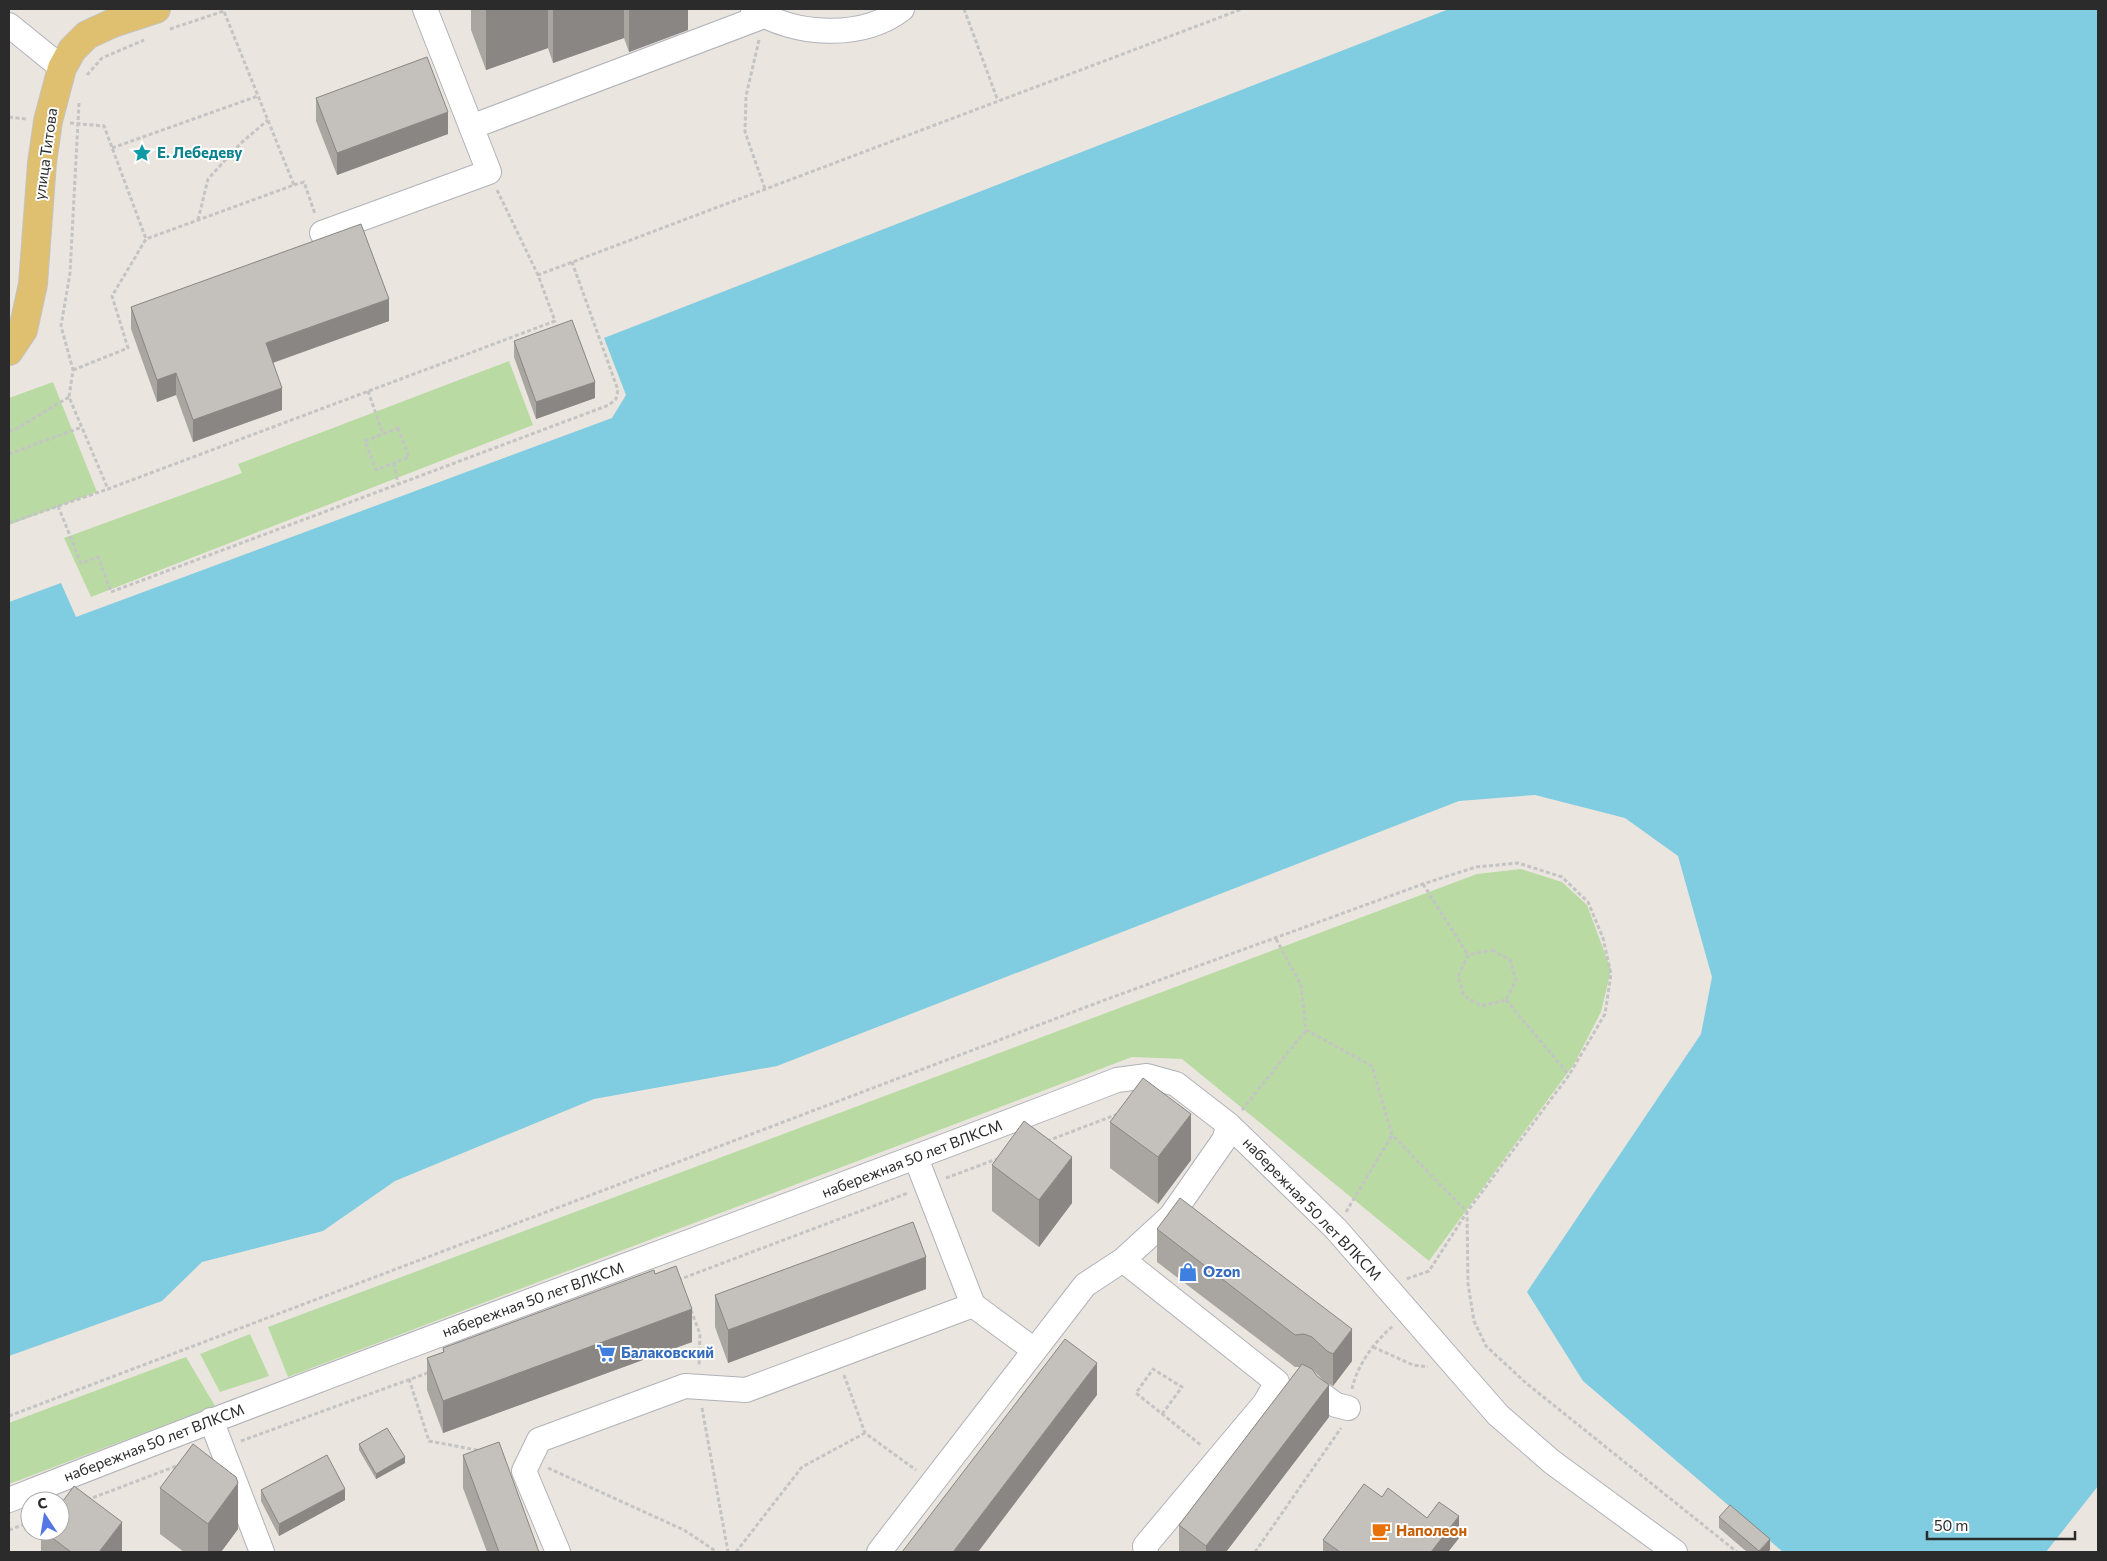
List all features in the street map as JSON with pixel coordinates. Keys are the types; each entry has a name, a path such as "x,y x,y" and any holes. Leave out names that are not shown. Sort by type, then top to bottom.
{"main road":[{"name":"улица Титова","path":"9,352 23,330 33,284 42,163 48,121 73,73 72,50 87,35 112,23 151,20"}],"street":[{"path":"322,233 489,172 425,9"},
{"path":"471,127 758,12 791,25 825,30 853,29 881,22 900,10"},
{"path":"9,25 73,73"},
{"name":"набережная 50 лет ВЛКСМ","path":"9,1500 211,1420 916,1158 1117,1080 1147,1076 1176,1084 1229,1126 1336,1229 1498,1415 1552,1462 1675,1552"},
{"path":"879,1552 1085,1285 1123,1260 1171,1216 1224,1140 1229,1126"},
{"path":"916,1158 973,1305 1034,1350"},
{"path":"1123,1260 1304,1386 1336,1406 1348,1408"},
{"path":"558,1552 524,1471 540,1440 685,1386 746,1390 973,1305"},
{"path":"1146,1552 1145,1546 1265,1403 1304,1386"},
{"path":"211,1420 262,1552"}],"path":[{"path":"964,9 998,101"},
{"path":"538,275 1242,9"},
{"path":"73,73 102,58 151,20 224,10 294,185"},
{"path":"758,12 746,96 746,132 765,189"},
{"path":"112,148 258,96"},
{"path":"79,98 70,273 61,326 73,370 69,397 108,489"},
{"path":"9,117 104,126 146,239"},
{"path":"198,220 208,179 241,143 268,120"},
{"path":"9,523 108,489 555,320 538,275 516,234 489,172"},
{"path":"73,370 128,348 112,296 146,239 304,182 322,233"},
{"path":"58,506 81,563 98,557 111,592 609,405 616,399 618,390 572,262"},
{"path":"368,391 384,434"},
{"path":"9,431 16,429 69,397"},
{"path":"9,454 82,427"},
{"path":"398,428 409,457 376,470 365,441 384,434 398,428"},
{"path":"394,463 398,484"},
{"path":"1423,884 1468,955"},
{"path":"1229,1126 1306,1030 1301,984 1276,939"},
{"path":"1492,950 1510,960 1516,980 1506,1000 1482,1006 1464,996 1458,977 1468,955 1492,950"},
{"path":"1506,1000 1569,1075"},
{"path":"1306,1030 1372,1066 1392,1135 1467,1212 1468,1284 1474,1321 1486,1346 1526,1383 1737,1552"},
{"path":"1046,1141 1120,1113"},
{"path":"1336,1229 1392,1135"},
{"path":"670,1283 1000,1158"},
{"path":"680,1280 683,1289"},
{"path":"690,1307 700,1334 699,1387 728,1552"},
{"path":"1256,1552 1345,1421 1354,1380 1377,1340 1408,1312"},
{"path":"837,1356 866,1433 932,1482"},
{"path":"222,1448 437,1369"},
{"path":"1162,1414 1182,1387 1153,1369 1136,1393 1162,1414 1218,1459"},
{"path":"736,1552 802,1467 866,1433"},
{"path":"78,1504 186,1462"}],"green space":[{"path":"509,361 533,425 91,597 64,538 242,473 238,464"},
{"path":"53,382 97,492 9,525 9,398"},
{"path":"1521,869 1562,882 1587,905 1611,970 1601,1012 1574,1064 1429,1261 1182,1059 1132,1057 288,1377 268,1327 1477,874"},
{"path":"250,1334 269,1376 220,1392 200,1354"},
{"path":"186,1357 215,1406 9,1484 9,1423"}],"water":[{"path":"1449,9 2098,9 2098,1486 2046,1552 1783,1552 1583,1381 1527,1292 1701,1034 1712,977 1678,856 1625,818 1535,795 1459,801 777,1066 594,1099 395,1181 323,1231 202,1262 162,1301 9,1356 9,602 61,583 76,617 612,418 626,395 604,338"}],"building":[{"path":"427,57 448,112 337,153 316,98"},
{"path":"361,224 389,299 266,343 282,388 193,420 176,373 157,380 131,307"},
{"path":"572,320 595,382 536,402 514,341"},
{"path":"1143,1078 1191,1114 1158,1157 1110,1122"},
{"path":"1024,1121 1072,1157 1039,1200 992,1165"},
{"path":"1180,1198 1352,1329 1333,1354 1312,1337 1304,1334 1295,1335 1157,1229"},
{"path":"913,1222 926,1257 728,1330 715,1295"},
{"path":"676,1266 692,1309 443,1401 427,1358 444,1352 443,1348 654,1270 655,1274"},
{"path":"1065,1339 1097,1363 953,1552 902,1552"},
{"path":"1302,1364 1312,1369 1317,1376 1329,1385 1206,1546 1179,1525"},
{"path":"387,1428 405,1457 376,1474 359,1444"},
{"path":"499,1442 539,1552 499,1552 463,1455"},
{"path":"193,1444 236,1477 238,1483 208,1524 160,1488"},
{"path":"327,1455 345,1489 279,1524 261,1490"},
{"path":"1364,1484 1382,1497 1388,1488 1427,1518 1439,1502 1459,1516 1431,1552 1340,1552 1323,1540"},
{"path":"74,1486 122,1522 99,1552 71,1552 56,1541 70,1541 70,1491"},
{"path":"1730,1505 1770,1539 1759,1551 1719,1517"}],"place":[{"name":"Е. Лебедеву","path":"142,153"},
{"name":"Ozon","path":"1188,1272"},
{"name":"Балаковский","path":"606,1353"},
{"name":"Наполеон","path":"1381,1531"}]}
